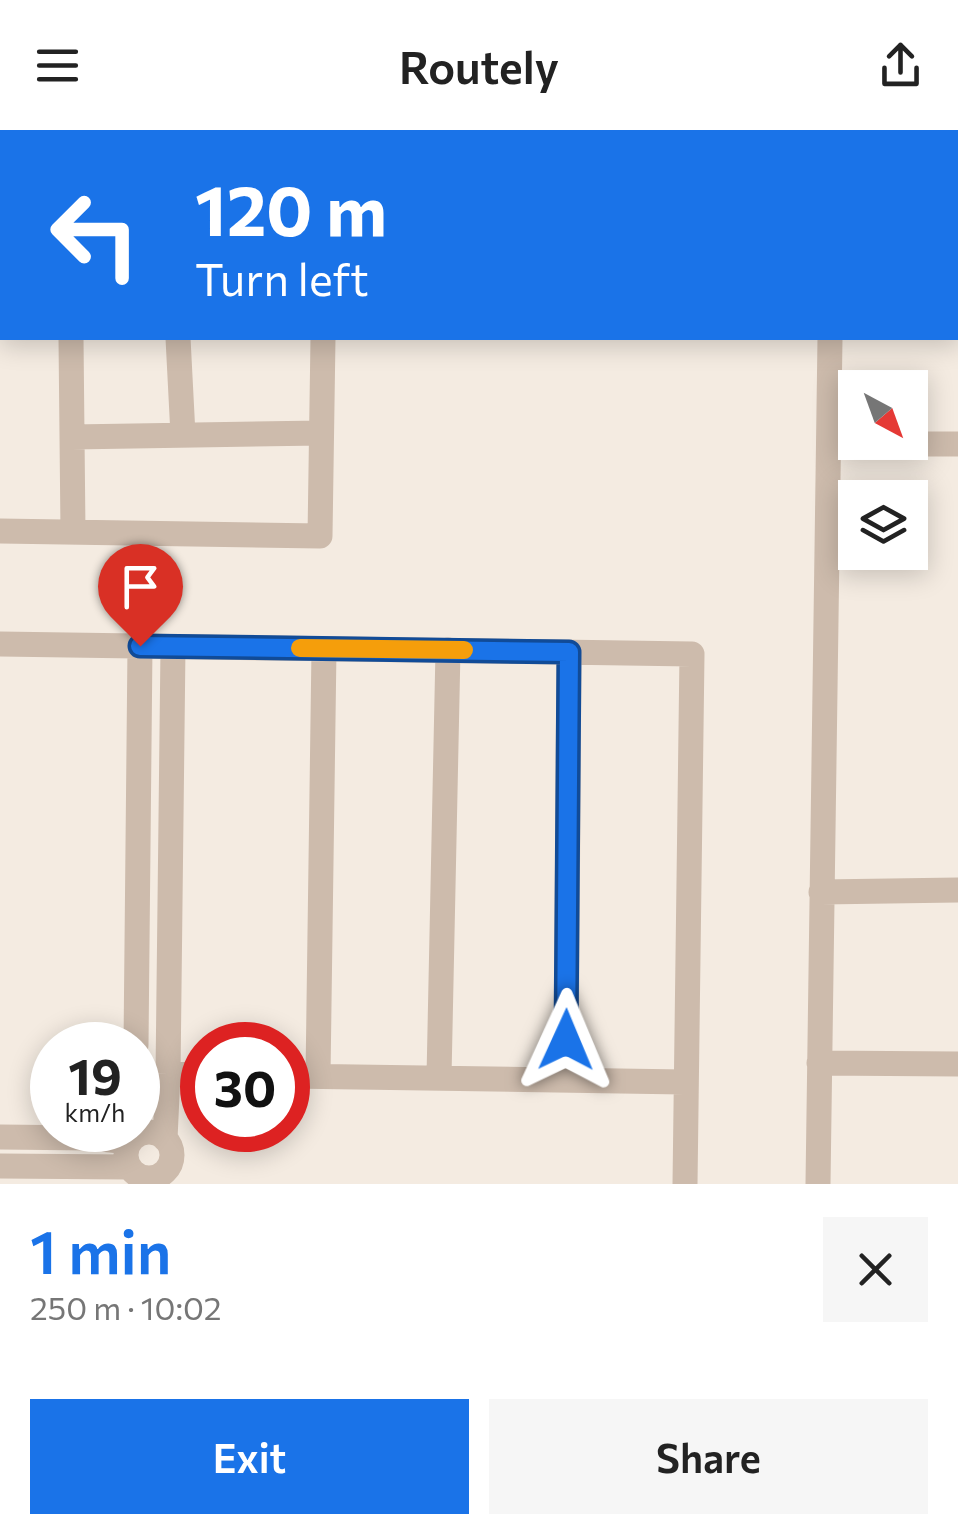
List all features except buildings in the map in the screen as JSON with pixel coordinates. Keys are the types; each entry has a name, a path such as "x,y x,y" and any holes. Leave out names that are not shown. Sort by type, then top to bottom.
{"street":[{"path":"72,340 73,532"},
{"path":"178,340 183,435"},
{"path":"0,531 320,536 323,340"},
{"path":"818,1184 830,340"},
{"path":"72,436 322,433"},
{"path":"830,444 958,444"},
{"path":"0,644 692,654 684,1184"},
{"path":"136,1022 140,646"},
{"path":"165,1139 173,647"},
{"path":"318,1076 324,648"},
{"path":"439,1077 448,650"},
{"path":"566,1079 569,652"},
{"path":"820,892 958,890"},
{"path":"819,1063 958,1064"},
{"path":"168,1074 180,1074"},
{"path":"310,1076 684,1082"},
{"path":"0,1137 91,1138 134,1155 147,1178 161,1179 170,1162 170,1146 152,1132 134,1155 0,1166"}],"slow traffic":[{"path":"300,648 464,650"}],"route":[{"path":"140,646 569,652 566,1040"}]}
